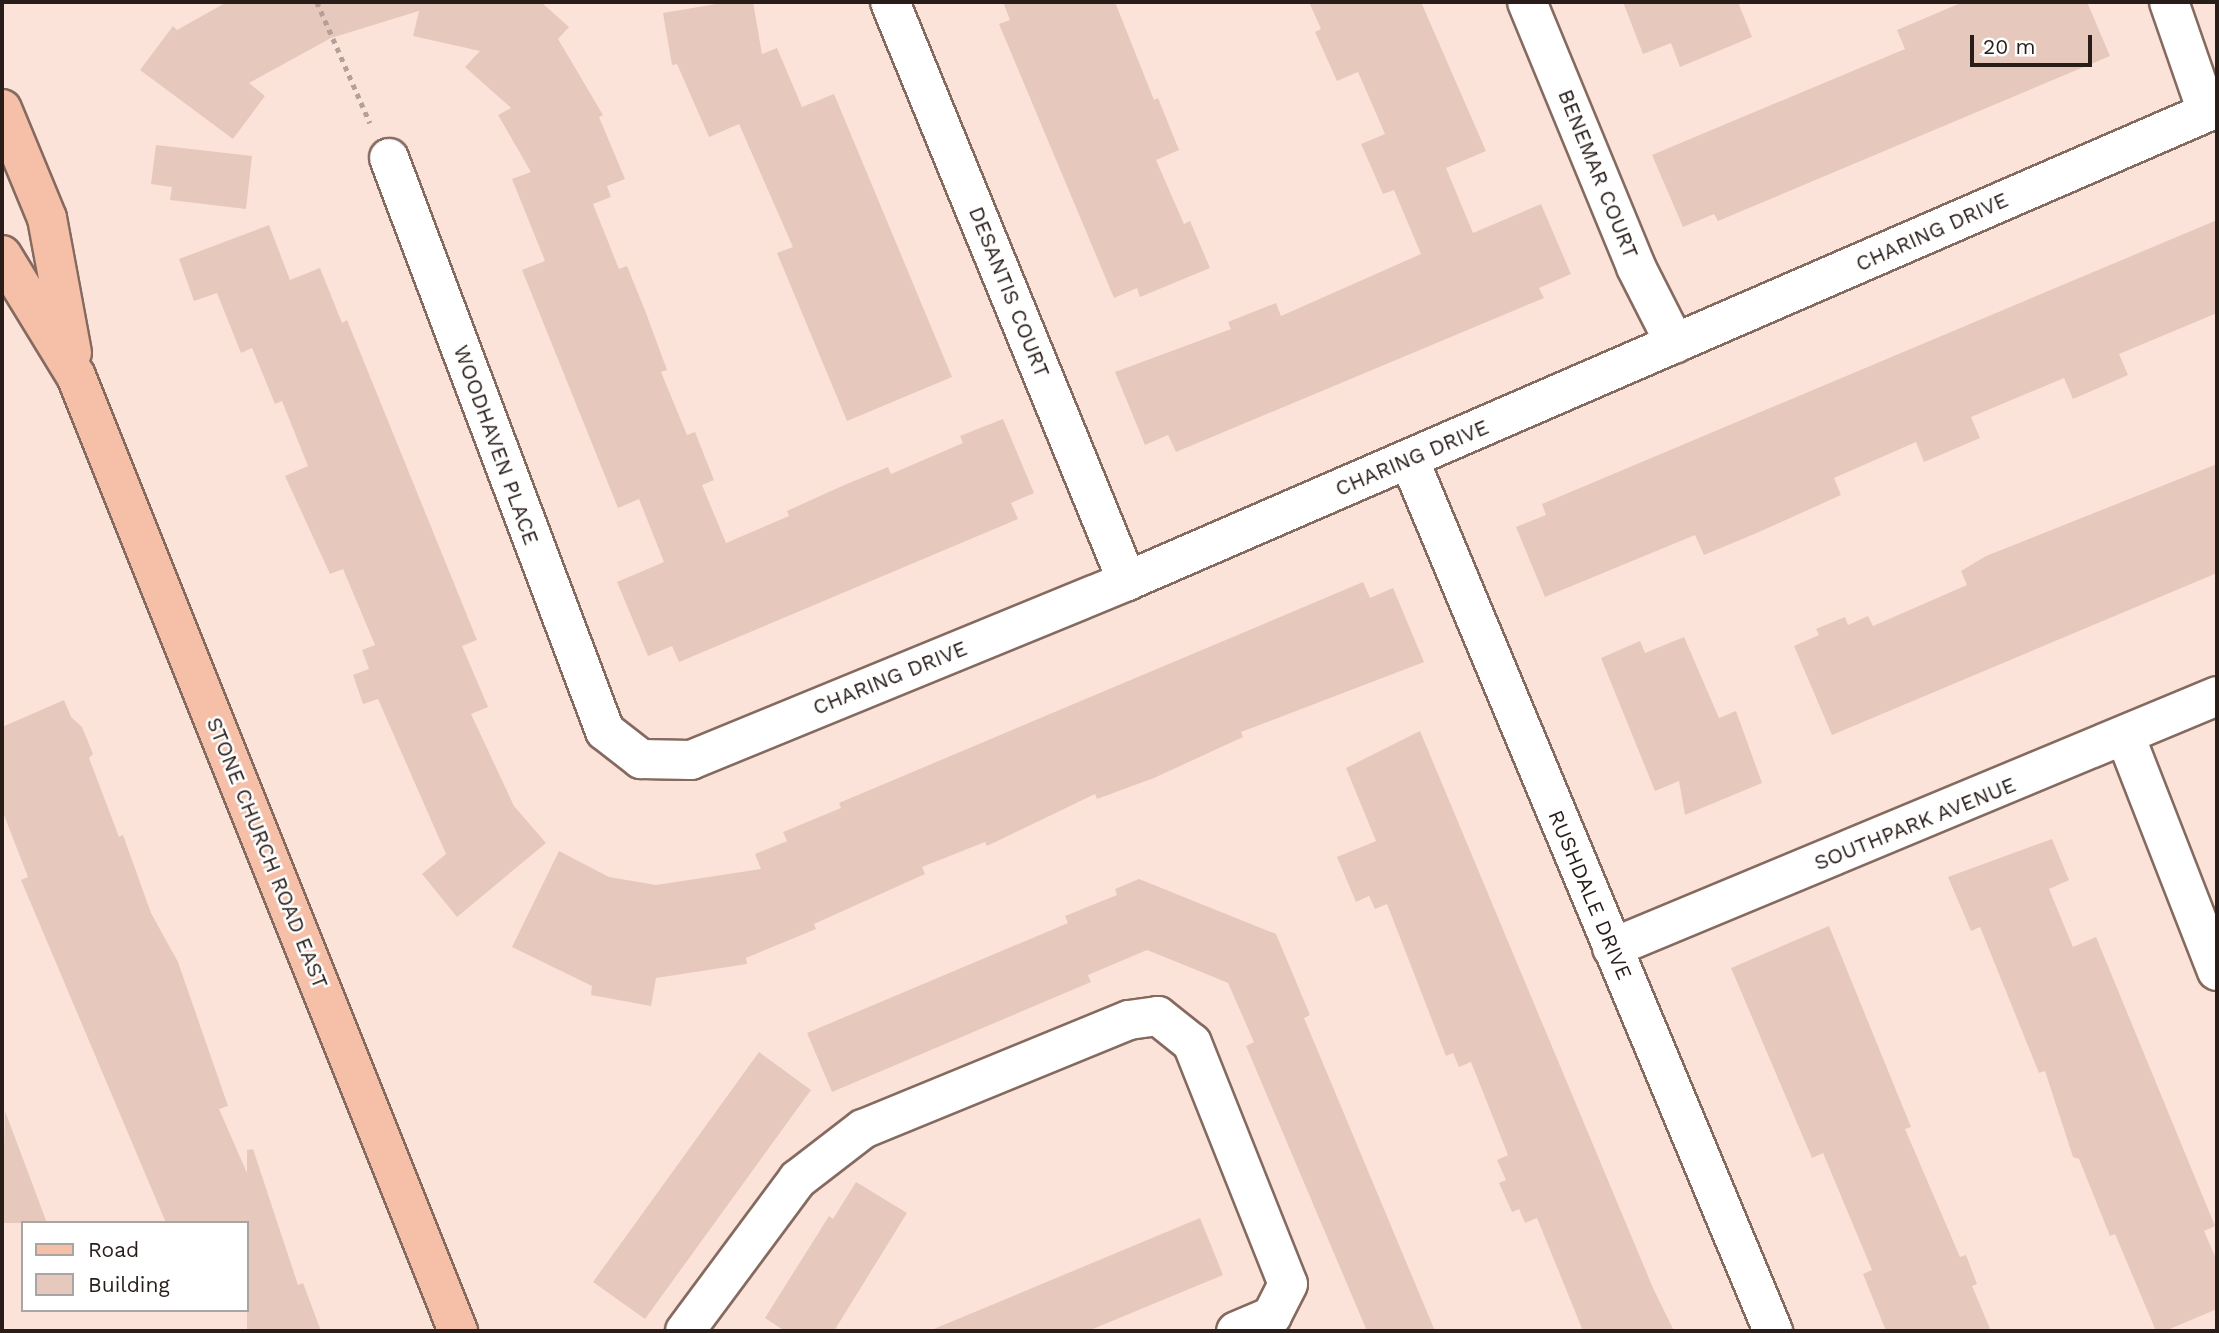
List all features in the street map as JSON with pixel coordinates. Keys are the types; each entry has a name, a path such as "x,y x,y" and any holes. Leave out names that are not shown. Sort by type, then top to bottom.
{"main road":[{"name":"STONE CHURCH ROAD EAST","path":"2,109 47,219 76,376"},
{"name":"STONE CHURCH ROAD EAST","path":"2,255 76,376 458,1331"}],"street":[{"name":"DESANTIS COURT","path":"890,2 1128,581"},
{"name":"BENEMAR COURT","path":"1527,2 1636,267 1675,344"},
{"path":"2169,2 2212,110"},
{"name":"CHARING DRIVE","path":"605,731 641,759 691,760 1128,581 2212,110"},
{"name":"WOODHAVEN PLACE","path":"388,158 605,731"},
{"name":"RUSHDALE DRIVE","path":"1409,459 1773,1331"},
{"name":"SOUTHPARK AVENUE","path":"1612,948 2126,738 2217,696"},
{"path":"2126,738 2217,971"},
{"path":"685,1331 798,1179 863,1129 1129,1020 1158,1016 1192,1043 1288,1284 1272,1316 1236,1331"}],"path":[{"path":"317,2 355,96 388,158"}],"building":[{"path":"227,2 541,2 569,27 558,39 603,115 599,117 625,179 607,186 611,197 593,204 619,269 627,266 667,370 661,372 687,435 695,432 714,480 702,485 726,543 789,516 787,511 842,486 888,467 891,474 963,443 960,436 1003,419 1034,493 1011,503 1018,519 679,662 672,646 648,656 617,582 664,562 639,499 618,508 522,270 545,261 512,179 531,172 498,115 511,108 465,67 480,51 413,36 419,11 331,38 249,83 265,96 233,139 140,70 173,26 177,30"},
{"path":"728,2 753,2 762,54 777,48 802,107 834,94 952,377 847,421 777,253 793,247 739,124 709,137 677,64 672,65 663,13"},
{"path":"1003,2 1115,2 1154,100 1158,98 1179,150 1156,160 1184,224 1190,221 1210,268 1140,297 1137,288 1114,298 999,24 1010,20"},
{"path":"1309,2 1421,2 1486,151 1446,168 1473,233 1541,204 1571,274 1539,288 1544,298 1176,452 1168,435 1145,445 1115,372 1231,329 1228,322 1276,303 1281,316 1421,254 1394,190 1383,194 1361,144 1385,134 1358,72 1337,81 1315,32 1321,29"},
{"path":"1623,2 1738,2 1752,37 1680,67 1671,43 1643,54"},
{"path":"1963,2 2087,2 2110,56 1718,221 1714,214 1683,227 1652,155 1905,49 1897,30"},
{"path":"156,145 252,156 246,209 170,200 172,187 151,184"},
{"path":"2217,220 2217,313 2119,354 2128,375 2073,399 2064,378 1971,417 1980,438 1924,462 1916,442 1834,478 1841,495 1759,532 1704,555 1695,535 1545,597 1516,527 1546,515 1542,504"},
{"path":"269,225 290,280 320,268 342,323 347,320 477,640 462,646 488,707 471,714 514,806 546,843 457,917 422,874 446,854 378,699 363,704 353,675 369,669 362,650 375,645 343,569 330,574 285,476 308,466 282,401 275,404 252,348 241,353 217,293 194,301 179,259"},
{"path":"2217,464 2217,573 1832,735 1794,646 1819,635 1816,629 1845,617 1848,625 1868,616 1873,626 1967,585 1961,571 1986,556"},
{"path":"1363,582 1370,598 1393,588 1424,662 1241,732 1243,737 1154,778 1097,799 1095,794 987,846 985,842 922,867 925,874 814,924 816,929 746,958 747,964 656,978 651,1006 591,995 592,986 512,947 559,851 609,877 656,885 761,869 755,854 787,841 783,832 841,808 839,803"},
{"path":"1684,637 1719,718 1736,711 1762,783 1685,815 1679,781 1655,791 1601,658 1640,641 1645,653"},
{"path":"64,700 71,717 82,727 93,754 89,758 119,837 123,835 151,913 178,962 228,1106 219,1109 247,1173 247,1150 253,1149 298,1285 303,1283 321,1331 247,1331 248,1221 165,1221 21,880 28,877 2,810 2,727"},
{"path":"1420,731 1653,1288 1674,1331 1583,1331 1537,1218 1525,1223 1519,1209 1512,1212 1499,1183 1506,1180 1497,1160 1508,1155 1471,1062 1459,1067 1453,1053 1446,1056 1387,904 1375,909 1369,896 1356,902 1337,857 1376,841 1346,768"},
{"path":"2052,839 2069,880 2049,889 2073,947 2096,937 2215,1226 2204,1231 2217,1261 2217,1309 2165,1331 2156,1331 2115,1234 2110,1236 2079,1159 2073,1157 2045,1071 2039,1073 1980,927 1971,931 1948,877"},
{"path":"1139,879 1276,934 1310,1015 1304,1018 1435,1331 1367,1331 1246,1046 1254,1042 1228,983 1147,950 1088,975 1091,982 832,1092 807,1033 1068,923 1065,916 1117,895 1115,889"},
{"path":"1829,926 1911,1127 1905,1129 1960,1257 1966,1255 1977,1284 1972,1286 1991,1331 1886,1331 1863,1274 1872,1270 1823,1153 1812,1158 1731,968"},
{"path":"759,1052 811,1090 645,1319 593,1282"},
{"path":"5,1111 46,1221 2,1223"},
{"path":"856,1182 907,1213 834,1331 785,1331 765,1318 829,1216 833,1219"},
{"path":"1200,1218 1223,1275 1088,1331 929,1331"}]}
